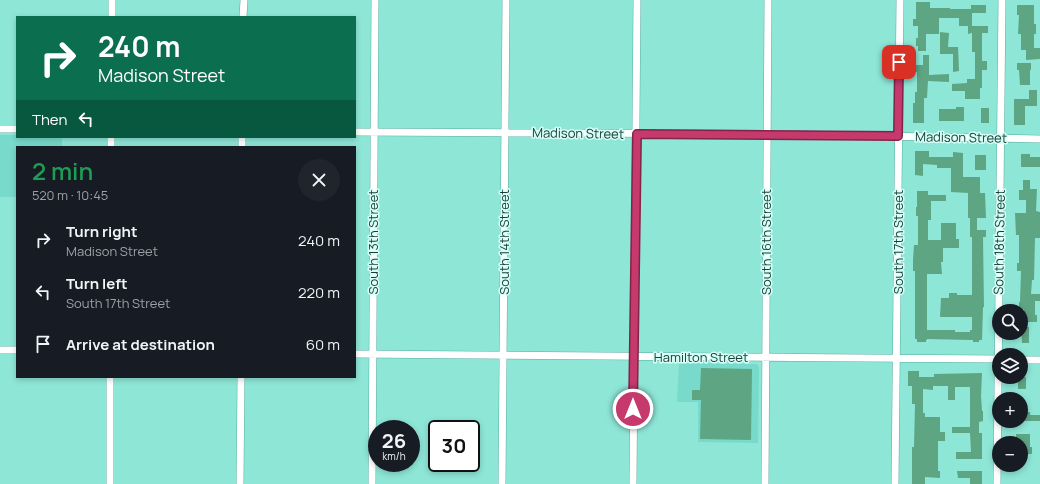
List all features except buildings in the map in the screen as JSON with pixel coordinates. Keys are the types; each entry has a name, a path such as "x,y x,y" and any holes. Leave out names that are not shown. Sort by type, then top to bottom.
{"street":[{"path":"112,0 112,16"},
{"path":"243,16 244,0"},
{"name":"South 13th Street","path":"372,484 375,0"},
{"name":"South 14th Street","path":"502,484 506,0"},
{"path":"633,484 637,0"},
{"name":"South 16th Street","path":"765,484 768,0"},
{"name":"South 17th Street","path":"895,484 900,0"},
{"name":"South 18th Street","path":"999,348 1002,0"},
{"path":"0,129 16,129"},
{"name":"Madison Street","path":"356,132 767,134 1040,138"},
{"path":"0,350 16,350"},
{"name":"Hamilton Street","path":"356,354 992,359"},
{"path":"1028,360 1040,360"},
{"path":"110,378 110,484"},
{"path":"240,484 241,378"},
{"name":"South 18th Street","path":"997,484 999,384"}],"shaded area":[{"path":"0,135 16,135 16,138 62,138 62,146 16,146 16,197 0,197"},
{"path":"679,363 758,365 758,443 698,442 698,402 677,402"}],"route":[{"path":"633,409 637,134 898,136 899,62"}]}
